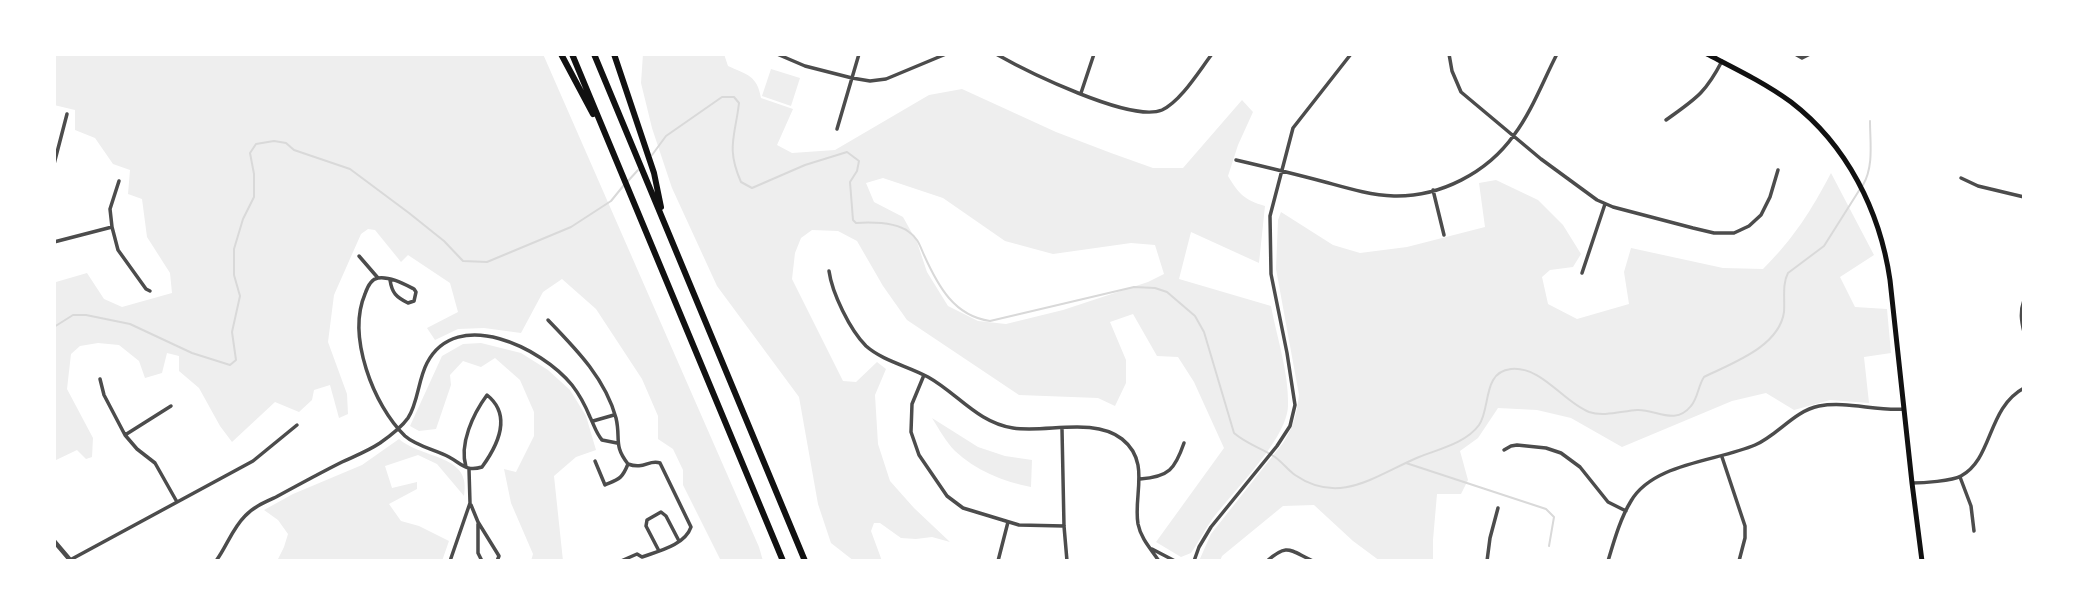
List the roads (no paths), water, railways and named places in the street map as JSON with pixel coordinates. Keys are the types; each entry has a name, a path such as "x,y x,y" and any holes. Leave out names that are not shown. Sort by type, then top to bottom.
{"highway":[{"path":"561,54 611,148"},
{"path":"572,54 783,561"},
{"path":"594,54 805,561"},
{"path":"614,54 654,173 665,222"}],"main road":[{"path":"1707,54 1763,84 1813,121 1844,159 1871,209 1887,260 1922,561"}],"street":[{"path":"777,54 805,66 870,81 886,79 946,54"},
{"path":"837,129 859,54"},
{"path":"996,54 1031,74 1136,112 1157,111 1174,102 1212,54"},
{"path":"1081,93 1094,54"},
{"path":"1194,561 1199,547 1212,527 1290,426 1295,405 1271,274 1270,216 1293,128 1351,54"},
{"path":"1449,54 1452,71 1461,92 1578,188 1605,204 1703,231 1734,233 1749,226 1761,215 1770,198 1778,170"},
{"path":"1236,160 1364,192 1395,196 1433,191 1457,183 1496,157 1524,120 1557,54"},
{"path":"1795,54 1802,58 1810,54"},
{"path":"1666,120 1700,95 1712,81 1721,61"},
{"path":"54,164 67,114"},
{"path":"1961,178 1978,186 2024,197"},
{"path":"119,181 110,209 112,228 121,255 150,291"},
{"path":"1433,191 1444,234"},
{"path":"1582,273 1605,204"},
{"path":"54,242 112,228"},
{"path":"359,256 378,278"},
{"path":"829,271 833,290 866,345 881,356 924,375 974,412 993,423 1013,428 1098,429 1117,436 1127,444 1134,455 1140,479 1138,521 1141,535 1159,561"},
{"path":"390,280 391,291 396,297 408,303 414,301 414,289 390,280 378,278 372,281 363,298 358,322 360,348 384,407 407,438 468,468 482,467 491,454 500,431 499,408 487,395 477,408 463,458 468,468 470,503 478,522 499,556 497,561"},
{"path":"2024,300 2021,320 2024,332"},
{"path":"548,320 577,349 598,376 614,415 619,453 628,464 637,467 660,463 691,524 688,536 679,542 643,559 637,554 621,561"},
{"path":"216,561 232,533 251,510 370,449 399,428 409,416 423,373 432,356 449,342 468,335 491,337 521,346 561,373 582,399 597,435 601,440 617,443"},
{"path":"924,375 910,414 913,440 943,491 963,508 1008,522 1027,527 1064,526"},
{"path":"100,379 104,395 125,435 155,463 177,502"},
{"path":"1912,483 1960,477 1975,465 2001,408 2013,394 2024,388"},
{"path":"1608,561 1626,511 1640,490 1662,475 1763,441 1814,407 1840,404 1904,409"},
{"path":"125,435 170,406"},
{"path":"593,422 614,415"},
{"path":"54,541 71,561 253,461 297,425"},
{"path":"1062,429 1067,561"},
{"path":"1140,479 1166,474 1175,465 1184,443"},
{"path":"1504,450 1517,445 1546,448 1561,453 1580,467 1604,499 1626,511"},
{"path":"1722,457 1745,526 1739,561"},
{"path":"595,461 605,485 621,478 628,464"},
{"path":"1960,477 1971,506 1974,531"},
{"path":"450,561 470,503"},
{"path":"1488,561 1490,538 1498,508"},
{"path":"659,551 646,526 647,520 661,512 666,516 679,542"},
{"path":"478,522 476,536 482,561"},
{"path":"998,561 1008,522"},
{"path":"1150,548 1175,561"},
{"path":"1267,561 1281,549 1287,549 1313,561"}],"waterway":[{"path":"652,155 666,136 722,97 734,97 739,103 733,151 741,182 752,188 805,165 847,152 859,161 857,171 850,182 853,220 856,223 891,224 912,234 935,278 949,298 966,313 977,318 990,321 1134,287 1155,288 1167,292 1195,316 1204,332 1234,433 1275,457 1295,475 1311,484 1327,488 1343,488 1373,479 1467,436 1483,418 1495,377 1511,369 1533,373 1589,412 1607,414 1644,410 1672,416 1685,412 1693,403 1704,377 1740,360 1773,335 1784,312 1784,287 1788,273 1824,246 1860,189"},
{"path":"1863,185 1870,162 1870,121"},
{"path":"54,327 73,315 86,315 130,324 192,353 230,365 236,360 232,332 240,296 234,275 234,249 243,219 254,197 250,153 256,144 274,141 286,143 294,150 350,169 444,241 463,261 487,262 571,227 611,201 624,185"},
{"path":"628,181 638,170"},
{"path":"1406,463 1546,509 1554,517 1549,546"}]}
